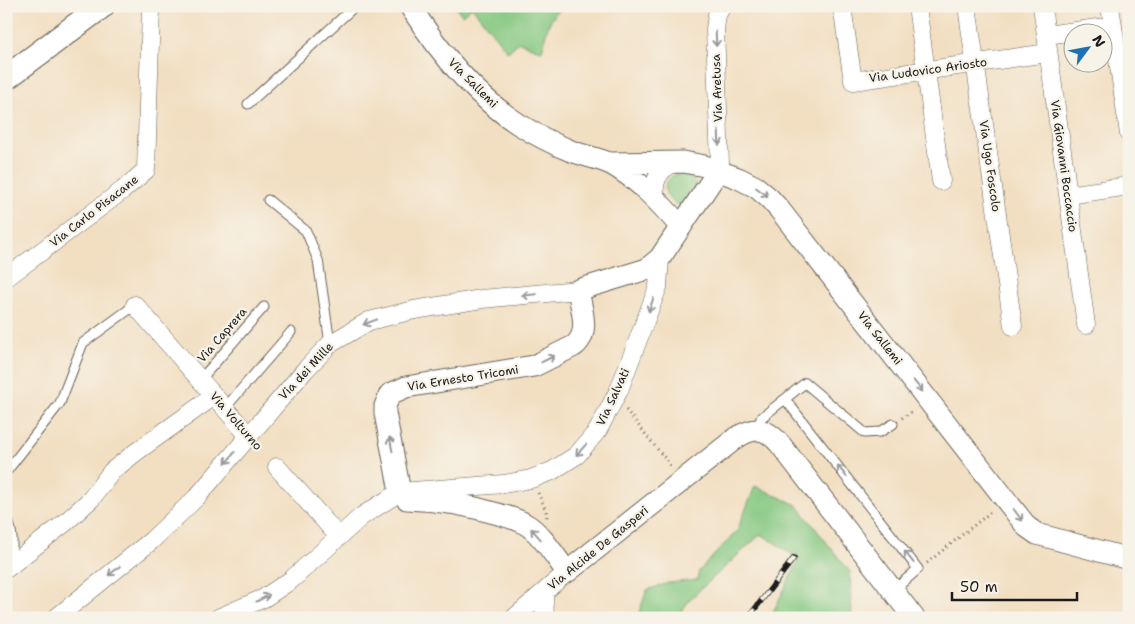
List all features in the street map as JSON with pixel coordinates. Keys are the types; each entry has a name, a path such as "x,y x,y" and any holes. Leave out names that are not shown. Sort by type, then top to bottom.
{"main road":[{"path":"6,78 102,6"}],"street":[{"name":"Via Carlo Pisacane","path":"6,278 123,190 146,170 151,9 154,6"},
{"name":"Via Sallemi","path":"410,6 424,29 462,76 492,105 521,126 572,151 609,163 643,186 681,227"},
{"name":"Via Aretusa","path":"718,171 720,164 715,29 717,16 722,6"},
{"name":"Via Ludovico Ariosto","path":"842,6 853,81 1048,53"},
{"path":"917,6 941,180"},
{"name":"Via Ugo Foscolo","path":"967,6 1014,326"},
{"name":"Via Giovanni Boccaccio","path":"1042,6 1086,325"},
{"path":"1110,6 1129,134"},
{"path":"1046,35 1113,26"},
{"name":"Via Sallemi","path":"609,163 693,163 756,187 770,198 1027,527 1037,534 1129,559"},
{"path":"656,199 654,189 656,180 666,167 674,163"},
{"path":"660,258 718,171"},
{"path":"1068,195 1129,186"},
{"name":"Via dei Mille","path":"56,618 151,541 197,497 305,370 330,344 369,321 414,310 482,299 578,290 647,269 660,258"},
{"name":"Via Salvati","path":"218,618 264,598 291,580 362,516 400,492 504,484 531,479 552,471 577,456 598,430 615,396 658,287 660,258"},
{"name":"Via Ernesto Tricomi","path":"400,492 385,406 390,394 406,387 534,366 574,346 580,342 584,332 578,290"},
{"name":"Via Volturno","path":"135,306 249,436"},
{"path":"8,567 78,510 90,499 112,471 136,452 220,402"},
{"path":"758,430 770,433 780,444 914,618"},
{"name":"Via Alcide De Gasperi","path":"514,618 567,572 736,438 747,431 758,430"},
{"path":"277,467 339,537"},
{"path":"400,492 407,499 434,500 473,506 516,519 527,525 542,540 567,572"},
{"path":"544,592 544,618"}],"lane":[{"path":"248,104 355,6"},
{"path":"268,200 306,231 318,260 330,344"},
{"path":"6,472 60,402 83,344 135,306"},
{"name":"Via Caprera","path":"200,380 264,307"},
{"path":"220,402 291,332"},
{"path":"758,430 760,418 805,383 866,433 880,432 893,424"},
{"path":"785,399 918,569 892,591"},
{"path":"6,517 13,539 8,567"}],"path":[{"path":"615,396 683,480"},
{"path":"893,424 928,400"},
{"path":"531,479 546,510 547,527 542,540"},
{"path":"918,569 1007,500"}],"green space":[{"path":"455,6 565,6 551,21 546,31 542,51 519,42 508,52 472,7 462,15"},
{"path":"683,173 688,175 697,184 681,206 669,199 665,188 670,178"},
{"path":"755,486 797,505 850,572 852,618 770,618 799,559 761,534 690,599 677,618 640,618 638,615 647,590 668,583 697,580 699,571 737,531"}],"railway":[{"path":"748,618 794,558"}]}
